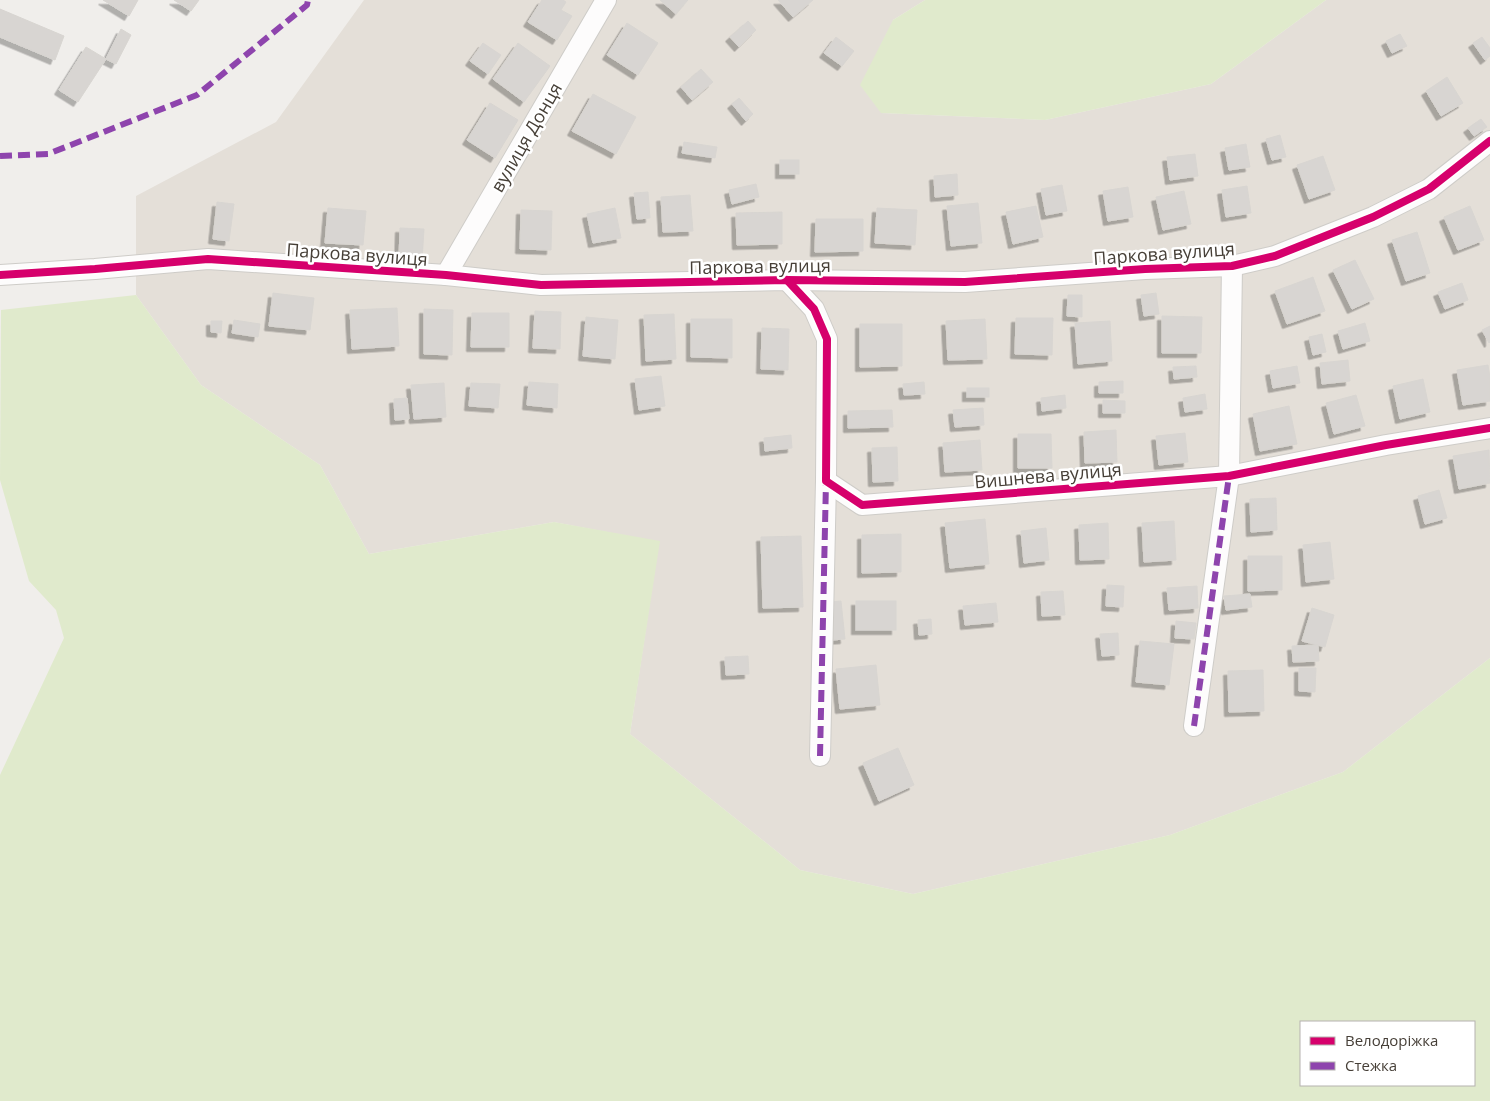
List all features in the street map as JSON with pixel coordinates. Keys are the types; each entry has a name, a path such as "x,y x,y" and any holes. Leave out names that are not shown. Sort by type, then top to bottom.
{"street":[{"name":"вулиця Донця","path":"446,274 606,0"},
{"name":"Паркова вулиця","path":"0,275 208,259 446,274 541,285 787,280 965,282 1145,269 1232,266 1275,256 1373,217 1429,189 1490,141"},
{"path":"1194,726 1229,476 1232,266"},
{"path":"787,280 814,309 827,338 820,756"},
{"name":"Вишнева вулиця","path":"826,481 862,505 1229,476 1386,445 1490,428"}],"shaded area":[{"path":"364,0 925,0 893,20 881,113 1045,120 1211,84 1326,0 1490,0 1490,658 1343,772 1170,835 913,894 800,870 630,734 659,542 554,522 369,554 320,465 201,385 136,295 136,196 276,122"}],"green space":[{"path":"925,0 1326,0 1211,84 1045,120 881,113 860,85 893,20"},
{"path":"136,295 201,385 320,465 369,554 554,522 660,541 630,734 800,870 913,894 1170,835 1343,772 1490,658 1490,1101 0,1101 0,775 64,638 56,610 29,581 0,480 1,310"}],"building":[{"path":"103,0 138,0 129,16"},
{"path":"174,0 199,0 191,11"},
{"path":"542,0 563,0 566,2 561,10 572,16 557,40 528,22"},
{"path":"660,0 688,0 676,14"},
{"path":"778,0 813,0 793,17"},
{"path":"0,9 64,36 55,60 0,37"},
{"path":"748,21 756,30 739,47 730,37"},
{"path":"627,23 658,43 638,75 607,55"},
{"path":"121,29 131,35 116,64 106,59"},
{"path":"1400,34 1407,46 1392,53 1386,41"},
{"path":"836,37 854,51 842,66 824,53"},
{"path":"1482,37 1490,48 1490,56 1485,60 1473,43"},
{"path":"483,43 501,55 488,74 470,61"},
{"path":"518,43 550,66 524,102 493,79"},
{"path":"86,47 106,59 78,102 59,90"},
{"path":"701,69 713,82 692,100 681,87"},
{"path":"1447,77 1463,103 1441,116 1426,91"},
{"path":"593,94 636,117 616,154 572,131"},
{"path":"739,98 753,114 746,121 732,104"},
{"path":"490,103 518,120 495,158 467,140"},
{"path":"1481,119 1487,127 1474,136 1468,128"},
{"path":"1280,135 1286,157 1272,160 1266,139"},
{"path":"684,142 717,147 715,158 682,153"},
{"path":"1246,144 1250,167 1229,170 1225,148"},
{"path":"1195,154 1198,176 1170,180 1167,157"},
{"path":"1323,156 1335,190 1309,199 1297,165"},
{"path":"780,160 799,160 799,174 780,174"},
{"path":"957,174 958,195 935,197 934,176"},
{"path":"756,184 759,197 732,204 729,190"},
{"path":"1062,185 1067,211 1046,215 1041,189"},
{"path":"1247,186 1251,213 1226,217 1222,190"},
{"path":"1128,187 1133,217 1108,221 1103,191"},
{"path":"1184,191 1191,224 1163,230 1156,197"},
{"path":"648,192 650,218 637,219 634,193"},
{"path":"690,195 693,231 663,232 661,197"},
{"path":"217,202 234,204 229,241 213,239"},
{"path":"978,203 982,243 951,246 947,206"},
{"path":"1036,206 1043,237 1013,244 1006,212"},
{"path":"1470,206 1484,240 1458,250 1444,217"},
{"path":"328,208 366,211 363,245 325,243"},
{"path":"615,208 621,238 593,243 587,214"},
{"path":"877,208 917,210 915,245 875,243"},
{"path":"521,210 552,211 551,250 520,249"},
{"path":"782,212 782,244 737,245 736,213"},
{"path":"816,219 863,219 863,251 815,252"},
{"path":"400,228 424,229 422,261 399,260"},
{"path":"1417,232 1430,273 1406,281 1392,240"},
{"path":"1355,260 1374,299 1352,309 1333,270"},
{"path":"1313,277 1325,311 1287,324 1275,291"},
{"path":"1462,283 1468,300 1445,309 1438,292"},
{"path":"273,293 314,298 310,330 269,326"},
{"path":"1156,293 1159,314 1144,316 1141,295"},
{"path":"1068,295 1082,295 1082,317 1067,316"},
{"path":"397,308 399,346 352,349 350,310"},
{"path":"424,309 453,310 452,355 424,354"},
{"path":"535,311 561,312 560,349 533,348"},
{"path":"472,313 509,313 509,347 471,347"},
{"path":"674,314 676,359 646,361 644,315"},
{"path":"1162,316 1202,317 1201,353 1162,353"},
{"path":"586,317 618,320 615,359 583,356"},
{"path":"1016,318 1053,318 1052,355 1015,354"},
{"path":"691,319 732,319 732,358 691,357"},
{"path":"985,319 987,359 948,360 946,321"},
{"path":"234,320 260,324 258,337 232,333"},
{"path":"211,321 222,321 221,333 211,332"},
{"path":"1110,321 1112,361 1078,364 1075,323"},
{"path":"1365,323 1370,341 1343,349 1338,331"},
{"path":"860,324 902,324 902,366 860,367"},
{"path":"1490,326 1490,342 1489,343 1482,330"},
{"path":"762,328 789,329 788,370 761,369"},
{"path":"1322,334 1326,352 1313,355 1309,337"},
{"path":"1348,360 1350,381 1322,384 1320,363"},
{"path":"1488,365 1490,401 1463,405 1457,370"},
{"path":"1196,366 1197,377 1174,379 1173,367"},
{"path":"1297,366 1300,383 1273,388 1270,371"},
{"path":"661,376 665,406 639,410 635,379"},
{"path":"1423,379 1430,412 1400,419 1393,386"},
{"path":"1123,381 1123,393 1099,393 1099,382"},
{"path":"529,382 558,384 557,408 527,405"},
{"path":"924,382 925,394 904,395 903,384"},
{"path":"444,383 446,417 414,419 411,385"},
{"path":"471,383 500,384 498,408 469,406"},
{"path":"967,388 989,388 989,397 967,397"},
{"path":"1205,394 1207,409 1185,412 1183,398"},
{"path":"1065,395 1066,408 1042,411 1041,398"},
{"path":"1356,395 1365,426 1334,434 1326,403"},
{"path":"407,398 409,419 395,420 394,399"},
{"path":"1103,400 1125,401 1125,413 1103,413"},
{"path":"1289,406 1297,444 1260,451 1253,414"},
{"path":"983,408 984,425 955,427 953,410"},
{"path":"892,410 893,427 848,428 848,411"},
{"path":"1116,430 1117,462 1085,463 1084,432"},
{"path":"1185,433 1188,462 1159,465 1156,436"},
{"path":"1018,434 1051,434 1052,468 1018,468"},
{"path":"791,435 792,448 765,451 764,438"},
{"path":"980,440 982,470 945,472 943,443"},
{"path":"897,447 898,481 873,482 872,448"},
{"path":"1489,450 1490,483 1459,489 1453,456"},
{"path":"1439,490 1447,518 1425,524 1418,496"},
{"path":"1276,498 1277,530 1251,532 1250,499"},
{"path":"985,519 989,564 950,568 945,523"},
{"path":"1174,521 1176,560 1144,562 1142,523"},
{"path":"1108,523 1109,559 1080,560 1079,525"},
{"path":"1046,528 1049,560 1024,563 1021,531"},
{"path":"901,534 901,572 862,573 862,535"},
{"path":"801,536 803,607 763,608 761,537"},
{"path":"1330,542 1334,579 1306,582 1303,545"},
{"path":"1248,556 1282,556 1282,590 1248,591"},
{"path":"1107,585 1124,586 1123,607 1106,606"},
{"path":"1197,586 1198,608 1169,610 1167,588"},
{"path":"1063,591 1065,615 1042,616 1041,592"},
{"path":"1250,594 1252,607 1226,610 1224,596"},
{"path":"841,601 845,639 832,640 828,602"},
{"path":"856,601 896,601 896,630 856,630"},
{"path":"996,603 998,622 965,625 963,606"},
{"path":"1312,608 1334,615 1325,647 1302,641"},
{"path":"931,619 932,634 919,635 918,620"},
{"path":"1176,621 1196,623 1194,639 1175,638"},
{"path":"1118,633 1119,655 1102,656 1100,634"},
{"path":"1140,641 1174,644 1169,685 1136,682"},
{"path":"1318,645 1319,661 1293,662 1292,646"},
{"path":"748,656 749,674 726,675 725,657"},
{"path":"876,665 880,705 840,709 836,669"},
{"path":"1299,668 1316,668 1315,692 1299,691"},
{"path":"1263,670 1264,711 1229,712 1228,671"},
{"path":"898,748 914,785 879,801 863,763"}],"marked path":[{"path":"0,156 48,154 197,95 307,5 308,0"},
{"path":"1194,726 1229,476"},
{"path":"820,756 826,481"}],"cycle path":[{"path":"0,275 208,259 446,275 541,285 787,280 965,282 1145,269 1232,266 1275,256 1373,217 1429,189 1490,141"},
{"path":"787,280 814,309 827,339 826,481 862,505 1229,476 1386,445 1490,428"}]}
